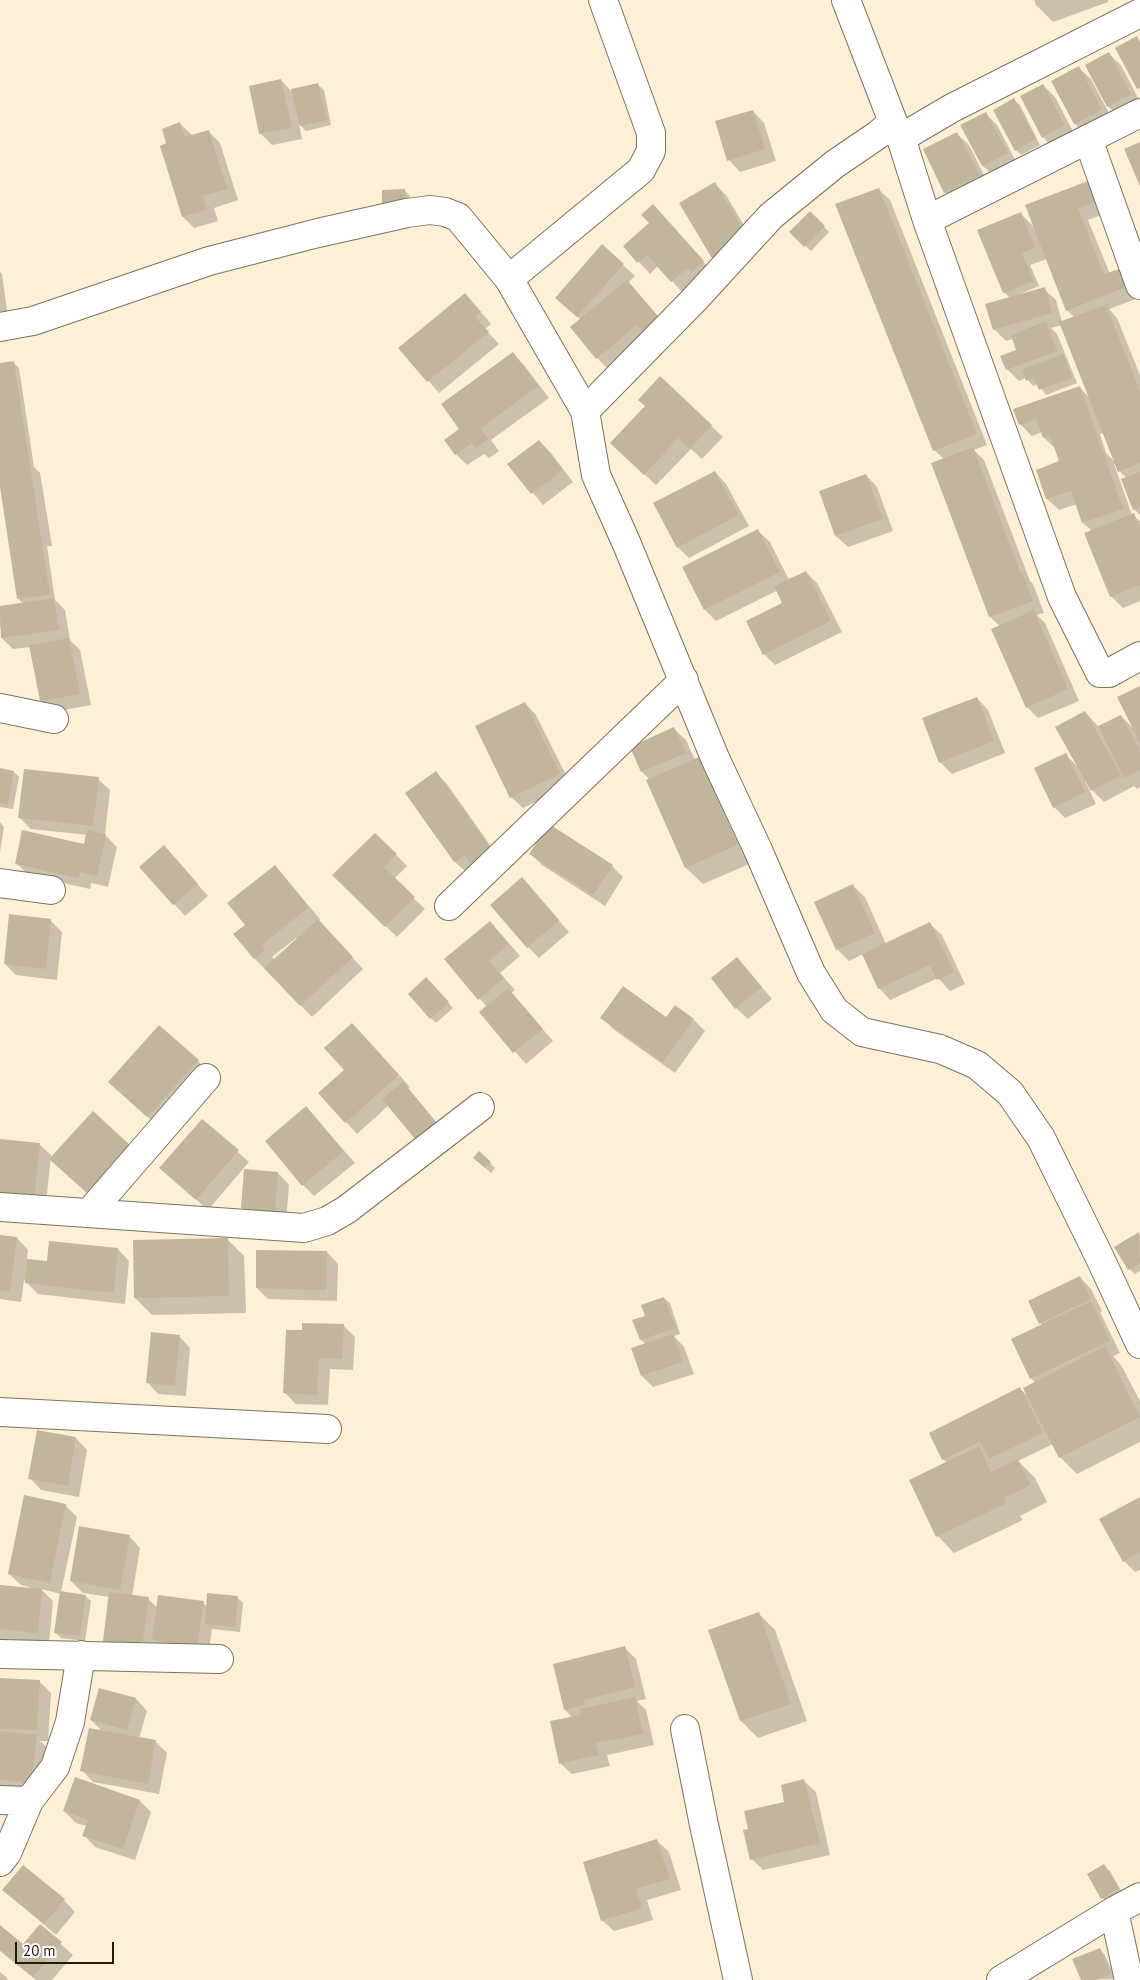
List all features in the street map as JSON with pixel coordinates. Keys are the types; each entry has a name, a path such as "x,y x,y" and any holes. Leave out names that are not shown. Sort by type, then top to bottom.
{"street":[{"path":"509,279 641,170 651,151 651,133 603,0"},
{"path":"846,0 897,130 927,220 1062,597 1100,673 1105,674 1140,656"},
{"path":"585,411 694,300 771,216 835,164 879,134 897,130 952,108 1140,13"},
{"path":"927,220 1140,113"},
{"path":"1088,139 1140,285"},
{"path":"0,327 33,321 209,261 318,233 407,213 430,210 445,212 458,217 509,279 585,411 596,475 626,542 715,758 758,850 811,973 834,1010 862,1032 940,1049 977,1065 1010,1093 1041,1138 1140,1344"},
{"path":"449,906 684,680"},
{"path":"0,708 54,718"},
{"path":"0,883 51,890"},
{"path":"89,1213 206,1078"},
{"path":"0,1207 304,1228 327,1222 346,1210 480,1107"},
{"path":"0,1412 327,1429"},
{"path":"0,1654 219,1659"},
{"path":"0,1862 7,1853 29,1801 55,1767 70,1722 81,1656"},
{"path":"685,1729 738,1980"},
{"path":"0,1800 29,1801"},
{"path":"1001,1980 1140,1897"},
{"path":"1114,1911 1129,1980"}],"building":[{"path":"1137,36 1140,42 1140,88 1137,89 1115,48"},
{"path":"1109,52 1131,94 1107,107 1085,65"},
{"path":"1079,66 1102,110 1074,124 1051,81"},
{"path":"281,79 292,128 259,134 249,86"},
{"path":"318,83 327,120 300,126 291,89"},
{"path":"1043,84 1065,125 1042,138 1020,96"},
{"path":"1014,98 1036,139 1015,151 993,110"},
{"path":"753,110 765,149 727,161 715,121"},
{"path":"986,112 1008,153 982,166 960,125"},
{"path":"180,122 185,137 209,130 227,189 203,196 207,210 182,217 160,146 166,143 162,129"},
{"path":"957,132 980,175 944,193 923,149"},
{"path":"1140,142 1140,186 1124,149"},
{"path":"1088,181 1096,202 1078,208 1104,274 1119,269 1126,287 1066,311 1025,205"},
{"path":"715,182 748,239 713,260 679,203"},
{"path":"879,188 977,434 933,451 835,204"},
{"path":"405,189 406,205 382,206 382,190"},
{"path":"653,204 704,261 692,272 688,268 671,282 647,255 637,263 623,246 649,223 641,215"},
{"path":"810,211 825,226 804,247 789,232"},
{"path":"1021,212 1035,248 1022,253 1034,281 1003,293 977,230"},
{"path":"602,244 624,264 577,317 555,298"},
{"path":"627,280 663,322 646,336 637,325 596,359 570,327"},
{"path":"1045,287 1052,313 993,330 985,304"},
{"path":"465,293 481,312 475,317 489,332 427,382 398,348"},
{"path":"1106,305 1140,391 1140,463 1118,472 1059,322"},
{"path":"1046,321 1057,351 1006,370 1000,356 1016,350 1011,335"},
{"path":"513,352 538,386 480,429 489,439 476,448 472,443 455,455 444,440 459,429 441,404"},
{"path":"1063,354 1072,378 1039,390 1034,378 1026,381 1022,370"},
{"path":"14,361 50,595 17,599 0,487 0,363"},
{"path":"660,376 712,425 690,449 678,438 644,475 610,443 645,406 638,400"},
{"path":"1080,386 1123,509 1082,523 1071,491 1046,499 1036,470 1059,461 1050,436 1043,438 1036,419 1019,425 1013,409"},
{"path":"539,440 563,470 531,494 507,464"},
{"path":"973,447 1020,572 1022,572 1033,601 989,617 931,463"},
{"path":"715,471 739,515 677,548 653,503"},
{"path":"1140,472 1140,507 1133,510 1121,479"},
{"path":"866,474 883,519 835,536 819,491"},
{"path":"1134,513 1140,528 1140,585 1110,597 1084,533"},
{"path":"758,529 780,572 704,610 682,567"},
{"path":"806,571 831,621 763,655 746,621 782,603 774,586"},
{"path":"54,598 59,630 1,638 0,606"},
{"path":"1034,610 1068,689 1026,708 991,629"},
{"path":"69,638 80,694 40,701 29,645"},
{"path":"1140,686 1140,743 1117,697"},
{"path":"977,697 994,741 939,763 922,718"},
{"path":"525,702 560,774 510,798 475,726"},
{"path":"1085,711 1121,775 1091,791 1055,727"},
{"path":"1121,715 1140,750 1140,770 1124,778 1098,726"},
{"path":"674,727 686,753 641,772 630,747"},
{"path":"1066,753 1085,792 1053,808 1034,768"},
{"path":"699,757 738,845 685,868 646,780"},
{"path":"0,768 14,771 8,804 0,803"},
{"path":"24,769 99,777 93,826 18,818"},
{"path":"436,771 492,850 471,865 465,855 454,862 405,793"},
{"path":"549,824 613,865 593,895 529,854"},
{"path":"22,830 84,844 87,830 106,834 97,876 80,872 79,878 15,864"},
{"path":"375,833 397,854 384,867 415,897 385,927 332,875"},
{"path":"164,845 198,884 173,905 139,867"},
{"path":"275,865 309,907 262,945 265,950 254,959 233,934 245,925 227,903"},
{"path":"522,877 559,920 527,948 490,905"},
{"path":"853,884 875,933 836,950 814,902"},
{"path":"9,914 51,919 46,969 4,964"},
{"path":"318,919 353,957 300,1006 264,968"},
{"path":"490,921 509,944 489,961 504,978 478,1000 444,959"},
{"path":"930,922 954,972 937,980 930,965 878,989 862,954"},
{"path":"737,957 762,987 735,1009 711,978"},
{"path":"426,977 449,1002 430,1019 408,994"},
{"path":"623,986 666,1017 675,1005 694,1019 663,1062 600,1018"},
{"path":"508,988 543,1029 513,1053 479,1012"},
{"path":"352,1023 399,1075 345,1123 318,1093 344,1070 324,1048"},
{"path":"159,1025 199,1060 147,1117 108,1082"},
{"path":"403,1082 436,1122 415,1139 382,1099"},
{"path":"306,1106 344,1151 302,1186 265,1141"},
{"path":"93,1111 132,1147 88,1194 49,1159"},
{"path":"202,1119 239,1150 196,1200 159,1168"},
{"path":"0,1139 40,1143 34,1202 0,1199"},
{"path":"479,1151 491,1162 485,1168 473,1158"},
{"path":"244,1169 278,1172 275,1212 241,1208"},
{"path":"1139,1232 1140,1263 1128,1270 1114,1247"},
{"path":"0,1235 17,1237 10,1291 0,1290"},
{"path":"228,1238 229,1296 134,1298 133,1240"},
{"path":"49,1241 118,1248 114,1293 25,1283 27,1259 47,1261"},
{"path":"256,1250 327,1251 326,1290 256,1288"},
{"path":"1080,1276 1091,1299 1039,1324 1028,1301"},
{"path":"664,1297 676,1328 640,1340 632,1320 645,1316 641,1305"},
{"path":"1091,1301 1110,1341 1030,1379 1011,1339"},
{"path":"302,1323 344,1324 342,1359 319,1358 317,1395 283,1393 286,1330 302,1330"},
{"path":"151,1332 180,1335 175,1386 146,1383"},
{"path":"673,1334 683,1362 641,1376 631,1348"},
{"path":"1105,1346 1140,1417 1059,1458 1023,1388"},
{"path":"1020,1387 1043,1433 989,1459 980,1442 942,1460 929,1433"},
{"path":"37,1430 76,1437 68,1486 28,1479"},
{"path":"979,1446 991,1472 1018,1459 1031,1485 1004,1498 1007,1503 936,1537 909,1480"},
{"path":"24,1495 66,1504 50,1583 8,1574"},
{"path":"1140,1497 1140,1552 1123,1562 1099,1519"},
{"path":"79,1526 130,1535 120,1590 70,1581"},
{"path":"0,1585 42,1589 38,1633 0,1629"},
{"path":"60,1591 86,1595 80,1636 54,1633"},
{"path":"109,1592 149,1597 142,1647 103,1641"},
{"path":"207,1593 238,1596 235,1627 205,1624"},
{"path":"158,1595 204,1601 197,1647 152,1640"},
{"path":"759,1612 791,1704 740,1721 708,1630"},
{"path":"625,1646 635,1687 584,1700 585,1705 564,1710 553,1664"},
{"path":"0,1678 40,1680 37,1730 0,1729"},
{"path":"99,1688 136,1698 127,1730 90,1720"},
{"path":"635,1697 643,1734 596,1743 599,1755 559,1764 550,1721 581,1715 580,1709"},
{"path":"89,1728 156,1740 148,1784 80,1771"},
{"path":"0,1731 37,1735 31,1783 0,1780"},
{"path":"75,1777 140,1800 123,1849 82,1836 88,1820 63,1811"},
{"path":"804,1779 820,1843 750,1860 743,1830 748,1829 744,1811 784,1802 781,1785"},
{"path":"657,1839 670,1879 636,1889 642,1908 601,1921 583,1862"},
{"path":"1104,1864 1119,1888 1101,1899 1087,1874"},
{"path":"23,1865 65,1899 44,1924 2,1890"},
{"path":"40,1924 62,1942 33,1977 0,1950 0,1925 23,1944"},
{"path":"1100,1948 1111,1974 1096,1980 1081,1980 1072,1959"}]}
